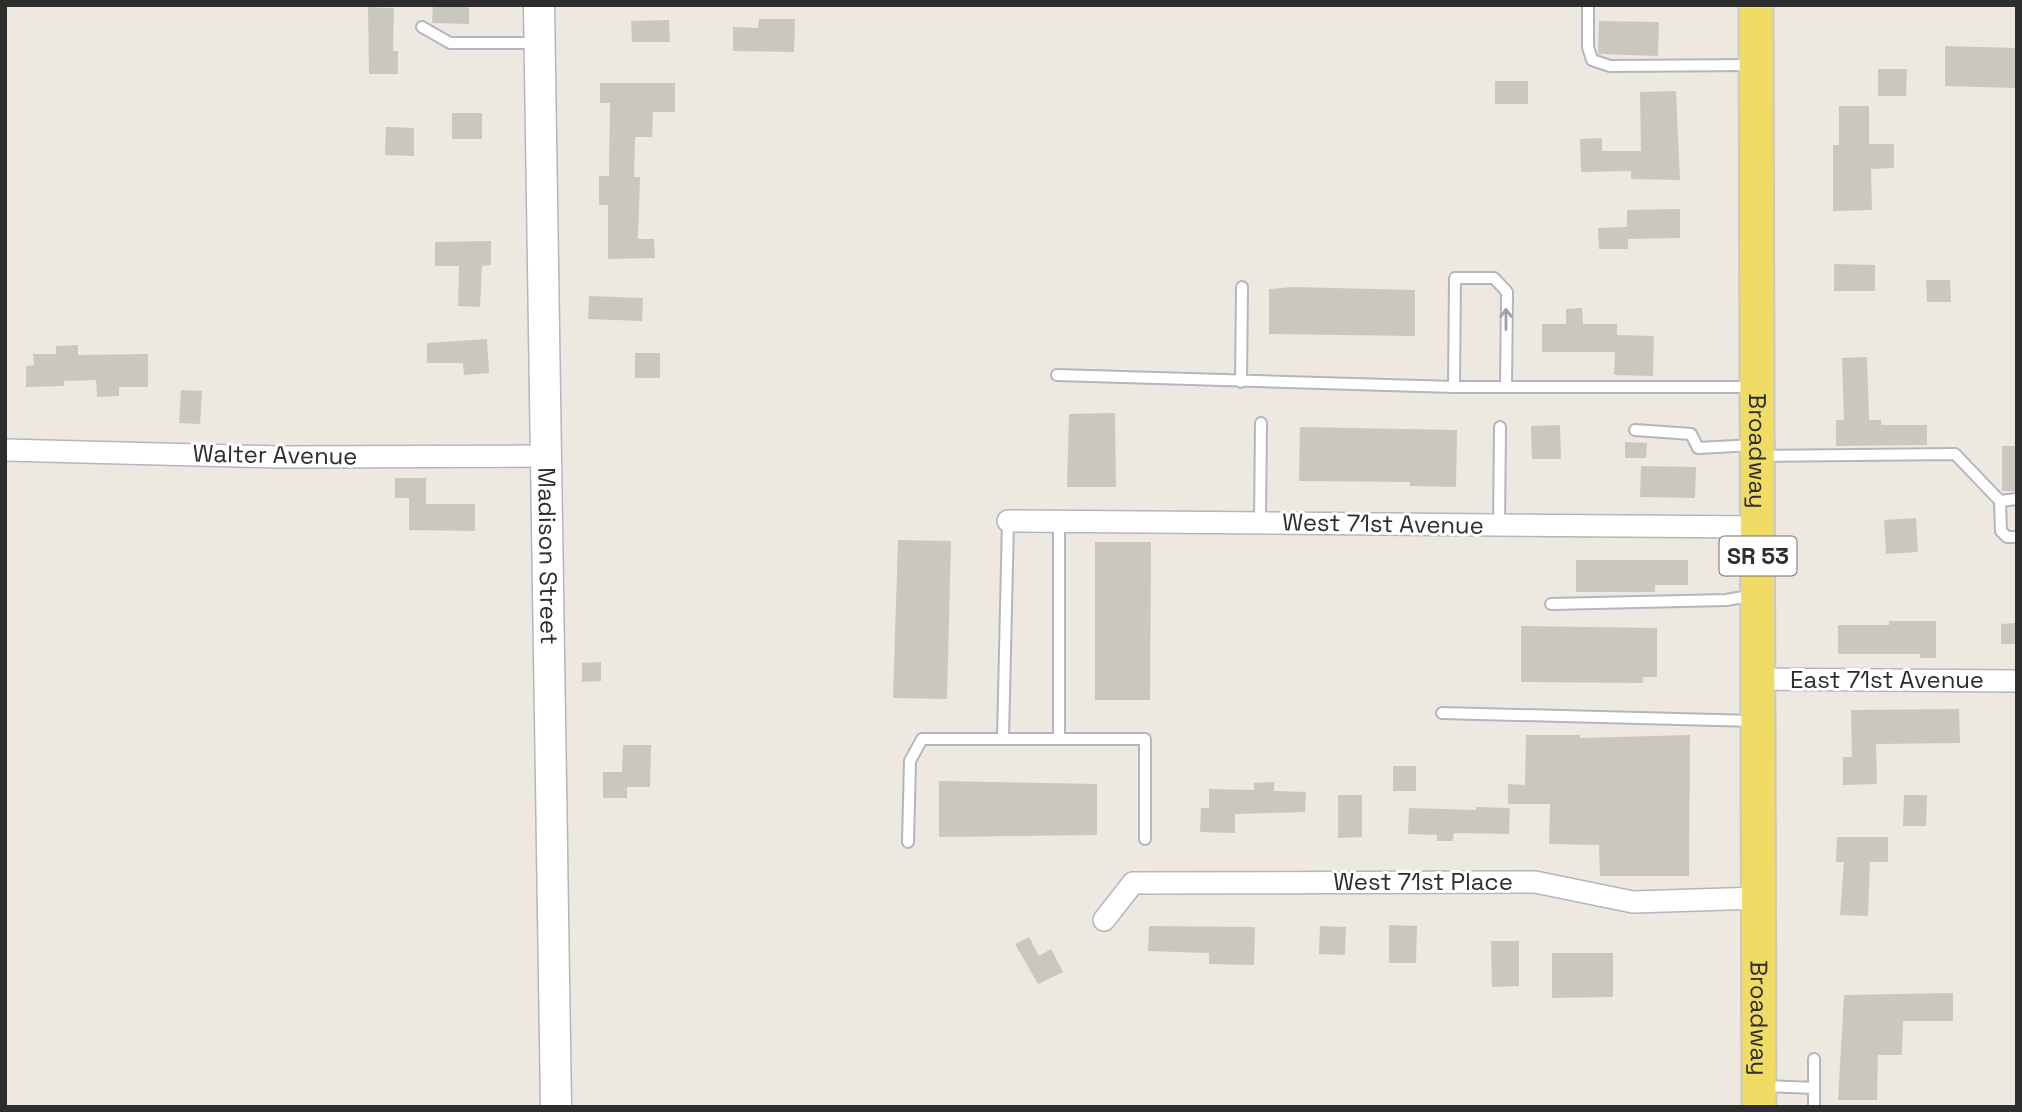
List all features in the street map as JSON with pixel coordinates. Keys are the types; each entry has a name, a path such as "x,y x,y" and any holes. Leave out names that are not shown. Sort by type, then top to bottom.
{"main road":[{"name":"Broadway","path":"1756,5 1759,1096"}],"street":[{"name":"Madison Street","path":"539,5 556,1107"},
{"name":"Walter Avenue","path":"5,450 279,457 545,456"},
{"name":"West 71st Avenue","path":"1008,521 1758,527"},
{"name":"East 71st Avenue","path":"1758,679 2017,681"},
{"name":"West 71st Place","path":"1104,920 1133,883 1535,882 1633,902 1759,898"}],"lane":[{"path":"1588,5 1588,47 1592,60 1610,66 1756,65"},
{"path":"422,26 450,43 540,43"},
{"path":"1454,387 1455,278 1494,278 1507,292 1506,387"},
{"path":"1241,382 1242,287"},
{"path":"1057,374 1454,387 1757,387"},
{"path":"1259,523 1261,423"},
{"path":"1499,525 1500,427"},
{"path":"1635,430 1691,434 1698,448 1955,454 2000,501 2001,530 2007,537 2017,537"},
{"path":"2000,501 2017,499"},
{"path":"1003,738 1008,521"},
{"path":"1059,521 1059,738"},
{"path":"1551,604 1726,600 1758,594"},
{"path":"1442,713 1758,721"},
{"path":"908,842 910,761 922,739 1145,739 1145,839"},
{"path":"1814,1059 1814,1107"},
{"path":"1759,1096 1814,1088"}],"building":[{"path":"433,5 469,5 469,24 432,23"},
{"path":"368,7 394,8 393,51 398,51 398,74 369,74"},
{"path":"759,19 795,19 794,52 733,51 733,27 758,28"},
{"path":"669,20 670,42 632,42 631,21"},
{"path":"1599,21 1659,22 1658,56 1598,54"},
{"path":"1945,46 2016,48 2015,88 1945,86"},
{"path":"1878,69 1907,69 1906,96 1878,96"},
{"path":"1495,81 1528,81 1528,104 1495,104"},
{"path":"600,83 675,83 675,112 653,112 652,137 635,137 634,177 640,177 638,239 654,239 655,258 608,259 608,205 599,205 599,176 609,176 610,103 600,103"},
{"path":"1676,91 1680,180 1631,179 1631,171 1581,172 1580,139 1602,138 1602,151 1641,151 1640,92"},
{"path":"1839,106 1869,106 1869,144 1894,144 1894,168 1871,169 1872,210 1833,211 1833,145 1839,145"},
{"path":"452,113 482,113 482,139 452,139"},
{"path":"386,127 414,128 414,156 385,155"},
{"path":"1680,209 1680,238 1628,239 1628,249 1599,249 1598,228 1627,227 1627,210"},
{"path":"491,241 491,265 482,266 480,307 458,306 459,266 435,266 435,242"},
{"path":"1834,264 1875,265 1875,291 1834,291"},
{"path":"1926,280 1950,280 1951,302 1927,302"},
{"path":"1293,287 1415,290 1415,336 1269,334 1269,289"},
{"path":"589,296 643,298 642,321 588,319"},
{"path":"1582,308 1583,324 1617,324 1617,335 1654,336 1653,376 1614,375 1615,352 1542,352 1542,324 1566,324 1566,309"},
{"path":"487,339 489,373 464,375 463,363 427,363 427,343"},
{"path":"78,345 78,355 148,354 148,387 119,387 119,396 97,397 96,380 64,381 64,386 26,387 26,366 34,365 33,354 56,354 56,346"},
{"path":"635,353 660,353 660,378 635,378"},
{"path":"1867,357 1869,420 1881,420 1881,425 1927,425 1927,445 1836,446 1836,420 1844,420 1842,358"},
{"path":"181,390 202,391 200,424 179,423"},
{"path":"1115,413 1116,487 1067,487 1069,414"},
{"path":"1560,425 1561,459 1532,459 1531,426"},
{"path":"1300,427 1457,430 1456,487 1410,486 1410,482 1299,481"},
{"path":"1625,442 1647,443 1646,458 1625,458"},
{"path":"2002,446 2017,446 2017,491 2002,491"},
{"path":"1641,466 1696,467 1695,498 1640,497"},
{"path":"395,478 426,478 426,504 475,504 475,531 409,530 409,498 395,498"},
{"path":"1916,518 1918,552 1886,554 1884,520"},
{"path":"898,540 951,541 947,699 893,698"},
{"path":"1095,542 1151,542 1150,700 1095,700"},
{"path":"1576,560 1688,560 1688,585 1655,585 1655,592 1576,592"},
{"path":"1889,621 1936,621 1936,658 1920,658 1920,654 1838,654 1838,625 1889,625"},
{"path":"2017,623 2017,644 2001,644 2001,624"},
{"path":"1521,626 1657,628 1657,677 1643,677 1643,683 1521,682"},
{"path":"601,662 601,681 582,682 582,663"},
{"path":"1959,709 1960,743 1876,744 1877,784 1843,785 1843,757 1852,757 1851,710"},
{"path":"1526,735 1580,735 1580,738 1690,735 1689,876 1600,876 1599,845 1549,844 1550,804 1508,804 1508,784 1525,785"},
{"path":"623,745 651,745 650,787 627,787 627,798 603,798 603,772 622,772"},
{"path":"1393,766 1416,766 1416,791 1393,791"},
{"path":"939,781 1097,784 1097,835 939,837"},
{"path":"1274,782 1274,791 1306,792 1305,812 1235,814 1235,833 1200,832 1201,808 1209,808 1209,789 1254,790 1254,783"},
{"path":"1338,795 1362,795 1362,837 1338,838"},
{"path":"1904,795 1927,795 1926,826 1903,826"},
{"path":"1476,807 1510,808 1509,834 1454,833 1453,841 1437,841 1437,835 1408,834 1409,808 1476,810"},
{"path":"1837,837 1888,837 1888,862 1870,862 1868,916 1840,915 1844,862 1836,862"},
{"path":"1389,925 1417,926 1416,963 1389,963"},
{"path":"1149,926 1255,927 1254,965 1209,964 1209,953 1148,951"},
{"path":"1320,926 1346,927 1345,955 1319,954"},
{"path":"1029,937 1039,956 1051,949 1063,972 1038,984 1015,944"},
{"path":"1491,941 1519,941 1519,986 1492,987"},
{"path":"1552,953 1613,953 1613,997 1552,998"},
{"path":"1953,993 1953,1021 1903,1021 1902,1055 1878,1055 1877,1100 1838,1100 1844,995"}]}
